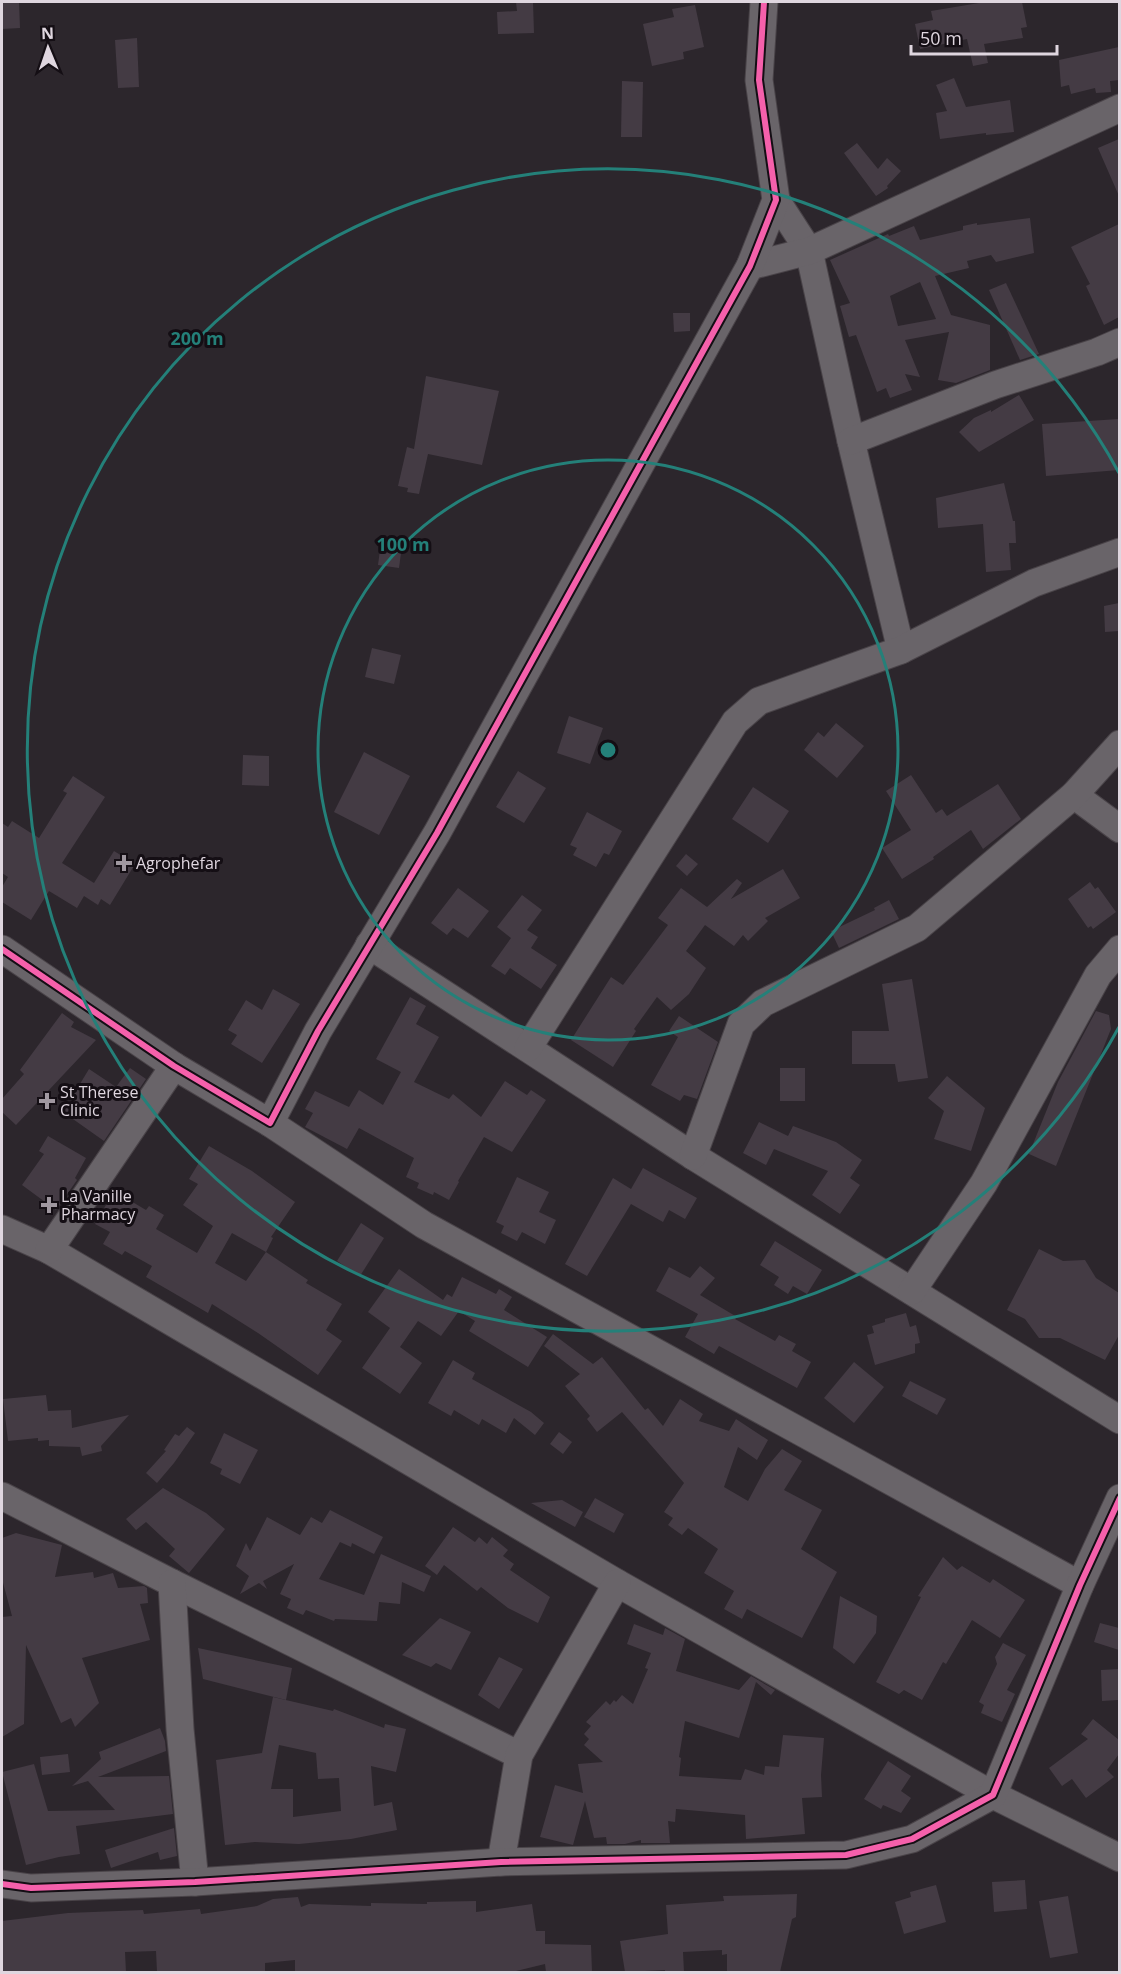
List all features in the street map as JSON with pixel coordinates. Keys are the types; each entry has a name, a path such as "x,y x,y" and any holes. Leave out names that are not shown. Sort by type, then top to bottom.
{"street":[{"path":"764,2 759,80 776,200 809,251 901,650"},
{"path":"750,266 809,251 1119,108"},
{"path":"270,1123 318,1031 437,834 750,266 776,200"},
{"path":"851,441 995,385 1097,352 1119,342"},
{"path":"528,1048 735,722 759,701 901,650 1034,583 1119,552"},
{"path":"693,1156 741,1024 763,1003 917,928 1074,795 1119,744"},
{"path":"1074,795 1119,829"},
{"path":"369,945 693,1156 1119,1420"},
{"path":"2,949 174,1066 270,1123 424,1225 1080,1585"},
{"path":"912,1291 984,1183 1098,975 1119,949"},
{"path":"49,1250 174,1066"},
{"path":"2,1229 49,1250 618,1582 993,1795 1119,1858"},
{"path":"2,1496 519,1755"},
{"path":"2,1884 31,1888 195,1882 501,1862 846,1855 912,1839 993,1795 1080,1585 1119,1498"},
{"path":"501,1862 519,1755 618,1582"},
{"path":"172,1583 180,1729 195,1882"}],"building":[{"path":"2,2 19,2 20,28 2,29"},
{"path":"516,2 533,2 534,33 498,34 497,12 517,11"},
{"path":"985,2 1022,2 1027,27 1021,28 1023,38 984,44 988,63 973,66 967,39 920,49 915,24 933,20 931,11"},
{"path":"695,5 704,47 683,52 684,59 652,66 643,24 674,17 672,9"},
{"path":"137,38 139,87 118,88 115,40"},
{"path":"1119,47 1119,80 1110,81 1111,92 1096,93 1095,88 1071,94 1069,85 1061,87 1059,60"},
{"path":"954,78 966,107 1010,100 1014,132 940,139 936,113 947,111 936,85"},
{"path":"622,81 643,82 642,137 621,137"},
{"path":"1119,139 1119,196 1098,148"},
{"path":"857,143 878,169 887,158 901,171 887,186 888,188 876,196 844,153"},
{"path":"1030,218 1034,253 996,262 991,255 967,261 969,268 935,276 951,315 990,325 990,370 956,383 938,380 949,332 905,340 920,377 905,374 912,390 890,398 886,388 877,392 856,335 849,337 840,306 850,303 830,260 888,234 889,236 914,226 920,240 963,230 963,226 977,223 977,225","holes":["920,282 936,319 898,326 890,296"]},
{"path":"1119,224 1119,317 1104,325 1086,286 1090,284 1071,247"},
{"path":"1006,283 1039,354 1020,360 989,290"},
{"path":"673,313 690,313 690,331 674,332"},
{"path":"426,376 499,391 482,465 428,454 419,494 407,492 408,488 398,486 407,447 414,449"},
{"path":"1019,395 1034,420 979,452 959,432 974,418 991,410 991,412"},
{"path":"1119,419 1119,470 1046,476 1042,424"},
{"path":"1004,483 1013,521 1015,521 1016,543 1009,543 1011,570 986,572 983,524 938,528 936,498"},
{"path":"380,550 401,553 399,568 378,565"},
{"path":"1119,603 1119,631 1105,632 1104,606"},
{"path":"372,648 401,655 394,684 365,677"},
{"path":"569,716 603,728 590,764 557,753"},
{"path":"836,723 864,746 837,778 804,750 818,732 824,737"},
{"path":"364,752 410,776 379,835 334,812"},
{"path":"243,755 269,756 269,786 242,785"},
{"path":"518,771 546,788 524,823 496,807"},
{"path":"911,775 936,813 942,809 947,816 998,784 1021,819 983,849 971,830 933,857 934,859 902,879 882,848 911,830 886,791"},
{"path":"73,776 105,797 62,863 94,883 114,851 135,864 110,905 101,899 98,905 84,896 77,908 49,891 31,920 2,902 2,887 8,877 2,873 2,823 8,827 12,821 39,838 67,793 63,791"},
{"path":"753,787 789,811 768,843 732,819"},
{"path":"587,812 622,831 609,855 604,853 596,867 573,855 577,848 570,845"},
{"path":"686,854 698,864 687,876 676,866"},
{"path":"783,869 800,898 765,918 768,921 748,941 743,935 734,946 705,925 686,951 706,968 689,994 671,1010 657,997 634,1029 636,1031 613,1067 571,1040 611,977 623,985 668,925 658,918 681,888 707,907 737,879 742,883 731,899"},
{"path":"1090,882 1095,889 1098,887 1116,912 1093,929 1091,926 1088,928 1068,899"},
{"path":"458,888 489,911 468,938 453,928 447,935 431,923"},
{"path":"522,895 542,910 527,930 538,937 531,948 557,965 541,989 510,968 505,975 491,966 511,938 497,927"},
{"path":"889,900 899,919 839,948 831,931 875,910 874,908"},
{"path":"912,979 928,1078 898,1082 895,1064 852,1064 852,1031 889,1031 882,984"},
{"path":"273,989 300,1004 262,1063 231,1044 237,1035 228,1030 246,1000 262,1010"},
{"path":"410,997 426,1006 416,1024 439,1037 414,1082 449,1099 453,1094 481,1117 505,1081 527,1095 531,1090 546,1100 512,1152 484,1137 449,1200 434,1192 433,1195 417,1188 419,1183 406,1177 414,1158 359,1128 347,1149 305,1127 313,1113 305,1109 315,1091 349,1107 359,1090 383,1105 401,1072 376,1059"},
{"path":"1096,1011 1109,1015 1111,1029 1056,1166 1029,1154 1058,1082"},
{"path":"62,1013 74,1022 71,1027 96,1040 16,1125 2,1112 2,1099 24,1074 20,1070"},
{"path":"679,1016 718,1042 697,1099 684,1095 680,1101 651,1085 678,1037 669,1031"},
{"path":"130,1068 146,1079 104,1141 63,1112 89,1069 116,1087"},
{"path":"780,1068 805,1068 805,1101 780,1101"},
{"path":"947,1076 985,1108 971,1151 934,1139 944,1111 928,1098"},
{"path":"759,1122 788,1136 793,1126 836,1142 862,1160 850,1178 860,1185 840,1214 812,1195 828,1171 774,1149 766,1165 743,1153"},
{"path":"48,1136 86,1158 75,1178 77,1180 56,1210 22,1185 44,1154 39,1151"},
{"path":"209,1146 252,1171 295,1202 271,1237 273,1238 266,1252 308,1280 306,1283 342,1304 326,1330 342,1341 318,1375 212,1304 208,1313 146,1277 152,1266 125,1251 122,1255 103,1244 110,1232 95,1224 114,1191 146,1210 149,1206 164,1215 156,1229 197,1253 213,1226 183,1205 198,1184 189,1179","holes":["232,1233 266,1252 246,1281 215,1263"]},
{"path":"643,1168 697,1198 685,1219 669,1210 663,1222 631,1204 587,1276 565,1264 613,1178 631,1189"},
{"path":"517,1177 549,1192 539,1212 556,1220 545,1244 522,1232 517,1241 501,1233 504,1226 496,1222"},
{"path":"361,1223 384,1238 360,1276 337,1261"},
{"path":"775,1241 822,1270 807,1294 793,1286 788,1294 774,1285 779,1277 760,1265"},
{"path":"1039,1249 1063,1261 1085,1260 1096,1278 1119,1293 1119,1335 1105,1360 1060,1338 1039,1338 1025,1319 1007,1310"},
{"path":"700,1266 715,1278 700,1295 737,1317 735,1319 775,1341 779,1335 796,1344 792,1351 811,1362 797,1388 719,1346 714,1354 685,1337 698,1314 656,1291 669,1267 690,1278"},
{"path":"399,1269 443,1300 447,1294 452,1297 462,1277 496,1294 499,1289 512,1297 504,1310 547,1337 528,1367 469,1331 475,1321 459,1311 441,1336 418,1321 400,1347 422,1363 400,1394 362,1368 390,1328 368,1312"},
{"path":"906,1313 910,1327 916,1325 920,1343 915,1344 915,1353 875,1365 867,1335 874,1333 872,1326 885,1322 885,1319"},
{"path":"553,1334 593,1364 602,1357 645,1410 648,1408 663,1426 680,1399 703,1414 699,1421 729,1431 736,1419 768,1440 757,1460 738,1447 724,1487 748,1501 765,1469 782,1449 802,1461 784,1490 822,1510 801,1549 837,1572 802,1638 747,1609 742,1619 724,1609 734,1591 704,1573 718,1549 688,1528 682,1535 668,1525 673,1518 664,1512 684,1483 622,1412 597,1432 587,1419 590,1416 565,1386 580,1374 544,1346"},
{"path":"453,1360 475,1373 472,1379 531,1412 544,1423 535,1435 514,1418 506,1433 482,1419 479,1425 454,1410 451,1416 428,1403"},
{"path":"854,1362 884,1387 854,1423 824,1398"},
{"path":"910,1381 946,1399 937,1415 902,1396"},
{"path":"46,1395 48,1411 71,1410 72,1428 129,1415 101,1446 102,1451 82,1456 80,1447 49,1446 49,1440 38,1441 38,1438 8,1441 3,1399"},
{"path":"187,1427 195,1433 157,1483 146,1473 166,1451 164,1450 175,1434 179,1436"},
{"path":"559,1432 572,1442 563,1454 550,1444"},
{"path":"224,1433 258,1450 240,1484 220,1474 222,1469 210,1463"},
{"path":"163,1488 206,1513 225,1529 189,1573 169,1556 175,1549 146,1522 136,1530 126,1519"},
{"path":"595,1498 624,1514 614,1533 584,1517"},
{"path":"562,1500 583,1512 575,1527 531,1503"},
{"path":"330,1510 383,1537 374,1554 352,1543 351,1547 340,1542 319,1579 364,1595 381,1554 431,1576 424,1592 402,1582 400,1604 379,1602 377,1621 335,1619 334,1621 306,1610 303,1615 287,1608 291,1599 280,1594 294,1564 263,1581 267,1589 259,1583 240,1594 249,1576 236,1566 246,1543 250,1551 267,1517 300,1535 311,1517 322,1523"},
{"path":"453,1527 475,1542 479,1537 487,1544 492,1537 508,1550 503,1556 514,1564 510,1570 550,1597 538,1623 508,1608 481,1587 477,1591 444,1565 437,1575 425,1566"},
{"path":"16,1533 62,1545 55,1577 93,1572 94,1578 113,1573 118,1588 144,1586 147,1588 148,1603 140,1604 150,1640 82,1658 99,1703 75,1727 71,1718 61,1723 26,1645 24,1724 2,1737 2,1617 12,1616 2,1579 2,1538"},
{"path":"943,1557 957,1570 962,1566 990,1583 993,1579 1025,1600 1000,1638 972,1620 946,1664 943,1662 922,1700 904,1690 899,1694 876,1682 921,1597 918,1596"},
{"path":"840,1596 877,1616 876,1633 854,1664 833,1648"},
{"path":"440,1618 471,1632 451,1670 436,1663 431,1667 402,1655"},
{"path":"1100,1623 1119,1628 1119,1650 1094,1642"},
{"path":"634,1624 663,1635 665,1628 685,1639 676,1671 739,1690 751,1676 775,1690 771,1695 756,1682 739,1738 685,1721 679,1757 681,1758 679,1776 741,1780 745,1769 764,1775 765,1766 779,1767 783,1735 824,1738 822,1797 802,1798 805,1834 746,1839 745,1815 676,1809 675,1822 668,1821 670,1843 641,1843 641,1840 625,1844 607,1844 606,1837 594,1838 585,1801 573,1845 540,1837 555,1785 583,1793 578,1764 603,1762 584,1745 589,1739 584,1734 591,1726 586,1722 606,1701 610,1705 622,1695 633,1704 648,1669 645,1668 651,1653 627,1644"},
{"path":"1003,1643 1026,1655 1007,1690 1015,1694 1002,1722 981,1713 984,1705 979,1702 997,1664 995,1657"},
{"path":"198,1648 292,1668 286,1700 203,1679"},
{"path":"499,1657 523,1669 499,1709 478,1695"},
{"path":"1119,1669 1118,1700 1102,1701 1101,1670"},
{"path":"273,1697 333,1711 334,1709 384,1728 385,1724 406,1729 396,1772 371,1766 374,1806 392,1802 397,1830 351,1839 299,1844 255,1842 225,1845 216,1760 262,1753","holes":["279,1745 316,1753 318,1779 339,1778 341,1811 293,1817 293,1789 271,1789"]},
{"path":"1093,1719 1119,1740 1119,1754 1107,1770 1114,1777 1086,1798 1072,1779 1062,1786 1049,1768 1088,1739 1081,1734"},
{"path":"160,1728 166,1751 98,1777 169,1776 173,1814 76,1826 80,1854 26,1865 2,1772 34,1764 48,1811 115,1810 88,1781 72,1786 101,1759 99,1752"},
{"path":"68,1754 70,1772 42,1775 40,1757"},
{"path":"888,1761 911,1776 901,1791 911,1798 901,1813 883,1805 881,1809 864,1799"},
{"path":"174,1828 177,1856 160,1860 158,1852 111,1868 105,1850"},
{"path":"1025,1880 1027,1909 994,1912 992,1882"},
{"path":"936,1885 946,1922 904,1934 895,1902 911,1897 910,1892"},
{"path":"797,1894 796,1917 792,1919 780,1972 727,1972 727,1954 722,1955 722,1950 683,1952 684,1972 665,1972 665,1970 625,1972 620,1941 668,1934 666,1905 724,1901 723,1896"},
{"path":"1068,1896 1078,1953 1050,1958 1039,1901"},
{"path":"298,1897 301,1907 309,1904 371,1906 371,1903 427,1904 427,1902 476,1901 476,1912 532,1904 536,1931 545,1931 545,1944 591,1945 592,1972 546,1972 545,1964 512,1972 295,1972 295,1960 265,1963 265,1972 157,1972 156,1951 125,1952 126,1972 2,1972 2,1921 68,1913 143,1910 144,1914 200,1909 201,1914 257,1906 273,1899"}],"cycle path":[{"path":"2,949 174,1066 270,1123 318,1031 437,833 750,266 776,200 759,80 764,2"},
{"path":"2,1884 31,1888 195,1882 501,1862 846,1855 912,1839 993,1795 1080,1585 1120,1498"}],"place":[{"name":"Agrophefar","path":"124,863"},
{"name":"St Therese Clinic","path":"47,1101"},
{"name":"La Vanille Pharmacy","path":"49,1205"}]}
